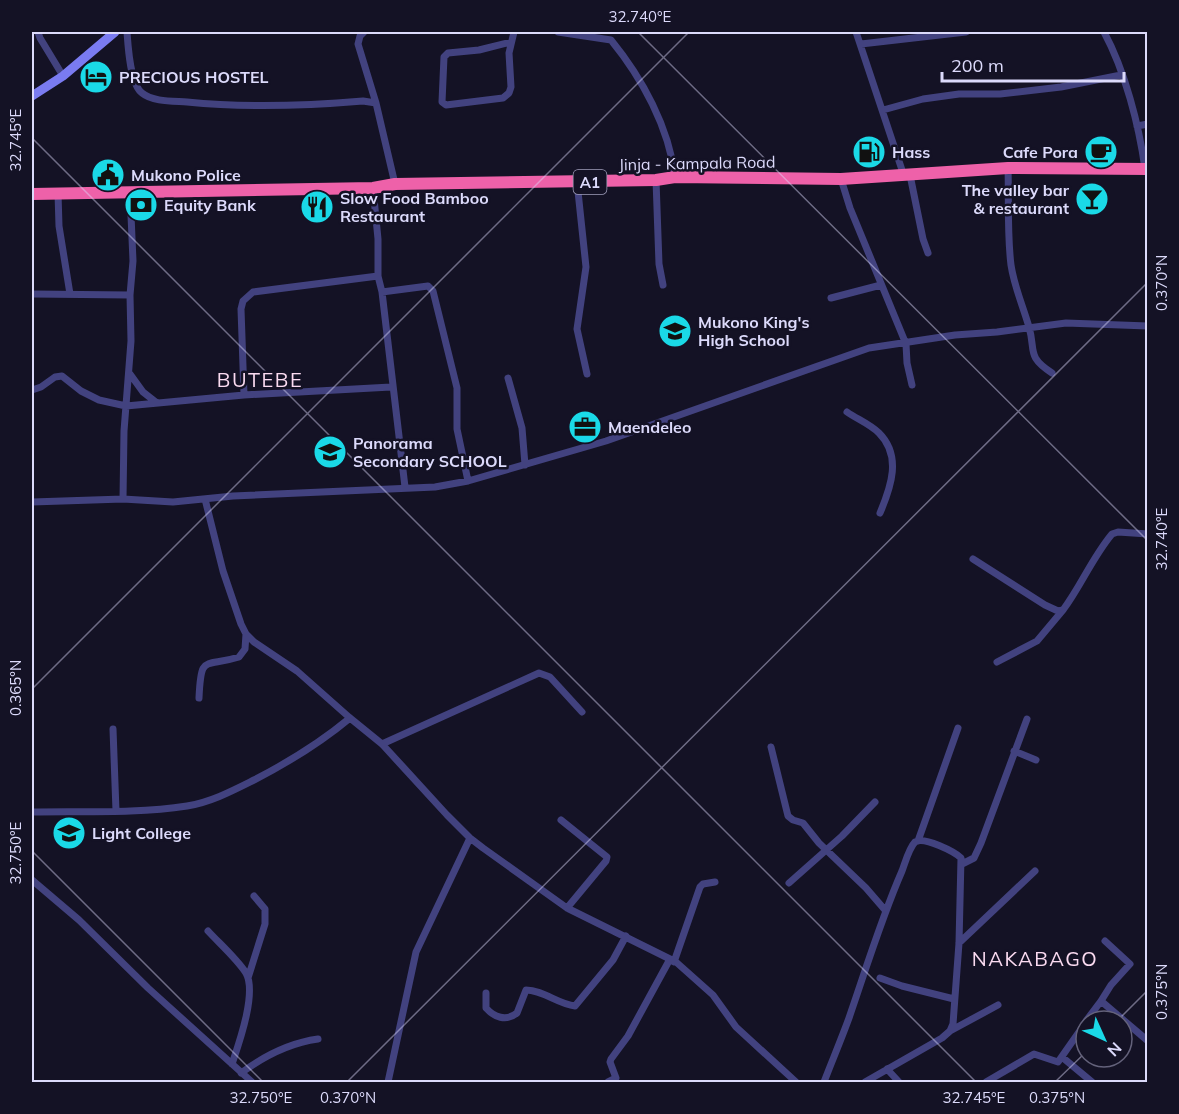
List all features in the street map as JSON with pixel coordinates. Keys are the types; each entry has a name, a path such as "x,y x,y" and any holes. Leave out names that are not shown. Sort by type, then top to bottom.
{"highway":[{"name":"Jinja - Kampala Road","path":"32,194 373,188 395,184 577,182 656,180 675,177 841,179 1008,168 1146,169"}],"main road":[{"path":"32,96 63,76 115,32"}],"street":[{"path":"38,32 63,76"},
{"path":"127,32 135,84 143,94 158,100 235,106 363,101 376,103"},
{"path":"364,32 358,44 376,103 395,184"},
{"path":"511,42 479,50 448,53 444,57 442,102 446,105 503,98 509,93 511,42 514,32"},
{"path":"558,32 611,40 628,60 648,94 672,155 675,177"},
{"path":"611,40 617,32"},
{"path":"856,32 907,176 928,253"},
{"path":"861,44 966,32"},
{"path":"1104,32 1122,75 1137,126 1146,169"},
{"path":"883,110 923,99 959,94 1000,94 1122,75"},
{"path":"1137,126 1148,124"},
{"path":"1008,168 1011,266 1030,329 1032,351 1040,365 1052,373"},
{"path":"841,179 850,208 906,344 912,385"},
{"path":"656,180 659,264 663,285"},
{"path":"577,182 586,267 577,329 587,374"},
{"path":"373,188 378,239 378,276 405,487"},
{"path":"123,498 133,261 130,192"},
{"path":"58,193 59,226 70,294"},
{"path":"244,395 241,309 248,295 253,292 378,276"},
{"path":"831,298 881,285"},
{"path":"381,292 428,286 433,291 457,388 457,429 468,481"},
{"path":"32,294 130,295"},
{"path":"32,502 123,498 173,502 435,487 468,481 606,441 869,348 906,344 955,334 1030,329 1066,323 1148,326"},
{"path":"130,374 142,392 157,403"},
{"path":"32,390 41,387 55,377 62,376 81,392 99,400 126,406 244,395 391,387"},
{"path":"508,378 522,428 525,465"},
{"path":"847,412 878,432 889,448 893,471 892,482 880,513"},
{"path":"204,499 223,571 241,624 246,634 254,642 297,671 382,744 411,778 470,838 567,908 672,960 713,995 736,1027 796,1083"},
{"path":"997,662 1037,641 1071,599 1083,575 1112,534 1118,532 1148,534"},
{"path":"973,559 1045,605 1063,610"},
{"path":"199,698 200,670 208,662 239,657 245,649 246,634"},
{"path":"382,744 539,673 550,677 582,712"},
{"path":"32,812 116,811 187,806 219,798 296,758 324,740 350,718"},
{"path":"962,864 974,858 981,843 1027,719"},
{"path":"824,1083 849,1019 885,910 908,856 918,841 958,728"},
{"path":"112,729 116,811"},
{"path":"771,747 788,816 802,823 885,910"},
{"path":"1014,751 1036,760"},
{"path":"789,884 875,802"},
{"path":"561,820 607,857 567,908"},
{"path":"388,1083 416,952 470,838"},
{"path":"918,841 949,849 961,858 959,943 953,1023 950,1031"},
{"path":"959,943 1035,871"},
{"path":"32,880 80,920 148,988 252,1083"},
{"path":"608,1083 618,1080 610,1062 611,1059 628,1036 672,960 700,887 703,884 715,882"},
{"path":"232,1064 248,1005 248,978 266,924 265,909 254,896"},
{"path":"208,931 245,971 248,978"},
{"path":"486,993 486,1008 493,1015 507,1018 517,1013 526,990 565,1005 575,1006 613,960 626,936"},
{"path":"1095,1009 1130,964 1105,941"},
{"path":"880,978 954,999"},
{"path":"1101,1001 1148,1041"},
{"path":"865,1083 950,1031 998,1005"},
{"path":"241,1072 275,1052 318,1039"},
{"path":"986,1083 1034,1054 1058,1062 1074,1039"},
{"path":"1062,1057 1092,1083"},
{"path":"887,1069 899,1083"}],"place":[{"name":"PRECIOUS HOSTEL","path":"96,77"},
{"name":"Hass","path":"869,152"},
{"name":"Cafe Pora","path":"1101,152"},
{"name":"Mukono Police","path":"108,175"},
{"name":"The valley bar & restaurant","path":"1092,199"},
{"name":"Equity Bank","path":"141,205"},
{"name":"Slow Food Bamboo Restaurant","path":"317,207"},
{"name":"Mukono King's High School","path":"675,331"},
{"name":"Maendeleo","path":"585,427"},
{"name":"Panorama Secondary SCHOOL","path":"330,452"},
{"name":"Light College","path":"69,833"}],"district":[{"name":"BUTEBE","path":"260,379"},
{"name":"NAKABAGO","path":"1035,958"}]}
